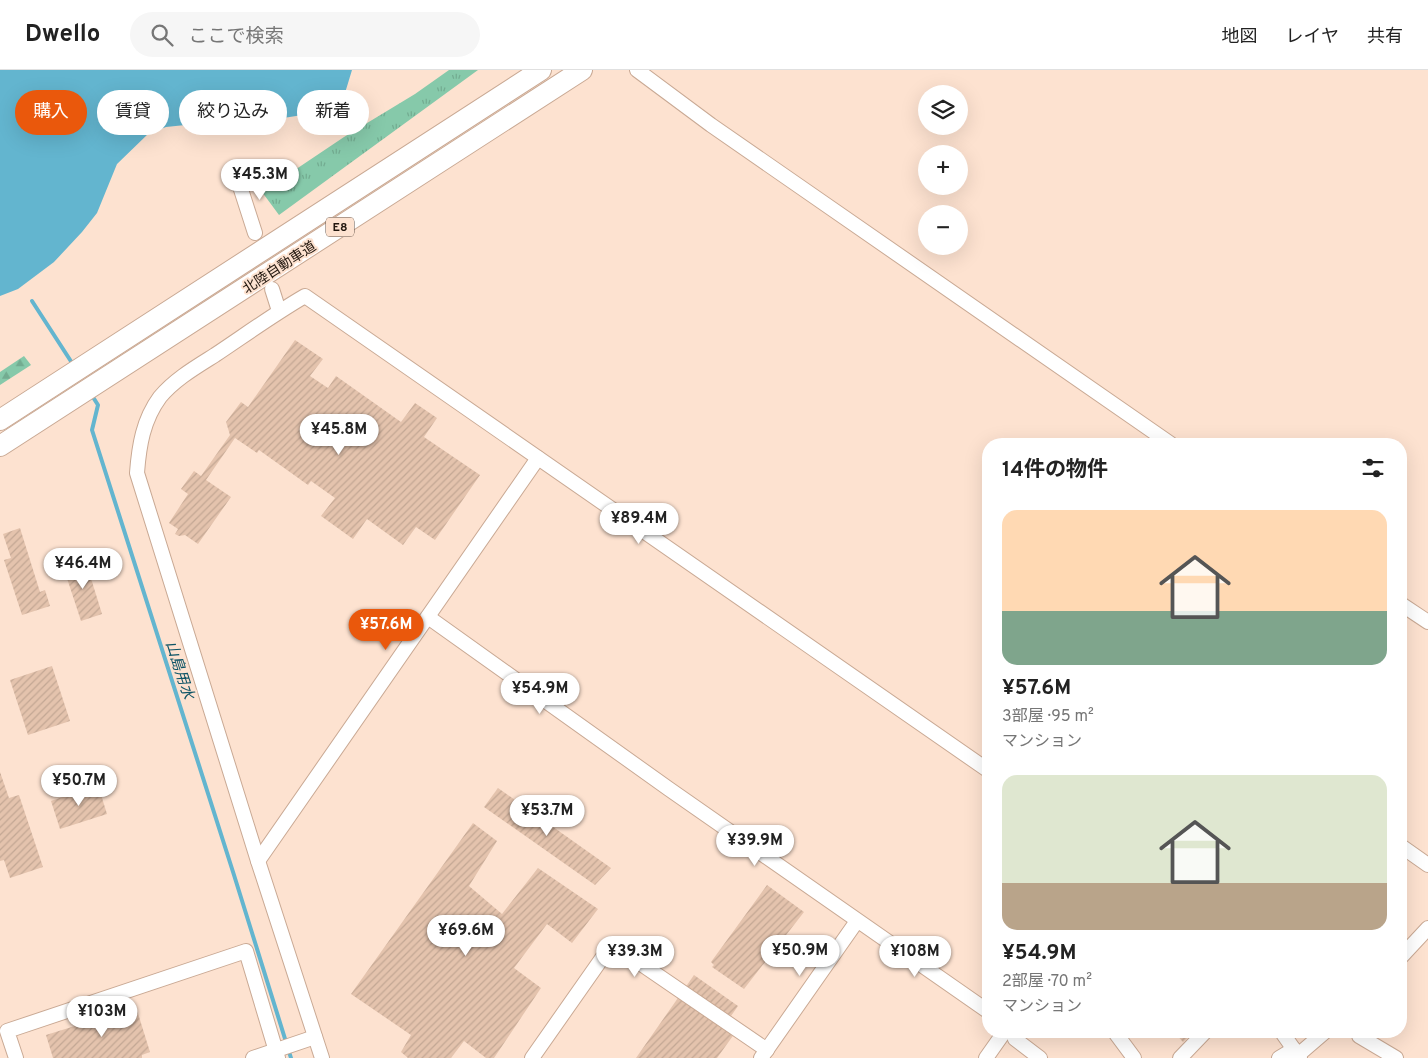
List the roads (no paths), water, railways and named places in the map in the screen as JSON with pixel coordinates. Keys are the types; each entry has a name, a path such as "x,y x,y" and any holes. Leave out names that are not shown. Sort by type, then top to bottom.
{"highway":[{"name":"北陸自動車道","path":"0,420 541,70"},
{"name":"北陸自動車道","path":"0,446 582,70"}],"street":[{"path":"637,70 699,116 1162,438"},
{"path":"237,177 255,233"},
{"path":"272,289 279,311"},
{"path":"322,1058 258,861 137,474 138,449 144,427 161,396 184,375 279,311 305,296 982,766"},
{"path":"258,861 538,458"},
{"path":"1407,608 1428,622"},
{"path":"428,617 982,1007"},
{"path":"1407,850 1428,865"},
{"path":"532,1058 612,944 764,1054 858,921"},
{"path":"1407,949 1428,928"},
{"path":"16,1058 7,1031 246,951 276,1054"},
{"path":"252,1058 276,1054 315,1037"},
{"path":"986,1058 1000,1038"},
{"path":"1015,1038 1040,1058"},
{"path":"1119,1038 1134,1058"},
{"path":"1184,1057 1200,1038"},
{"path":"1286,1038 1297,1054"},
{"path":"1279,1058 1297,1054 1317,1038"},
{"path":"1362,1038 1396,1058"}],"water":[{"path":"0,70 352,70 346,90 297,90 297,116 287,117 287,90 179,90 179,126 169,127 169,90 97,90 97,135 147,135 117,164 97,213 82,232 54,262 18,289 0,296"}],"waterway":[{"name":"山島用水","path":"32,301 74,366"},
{"name":"山島用水","path":"91,394 98,405 92,430 291,1058"}]}
